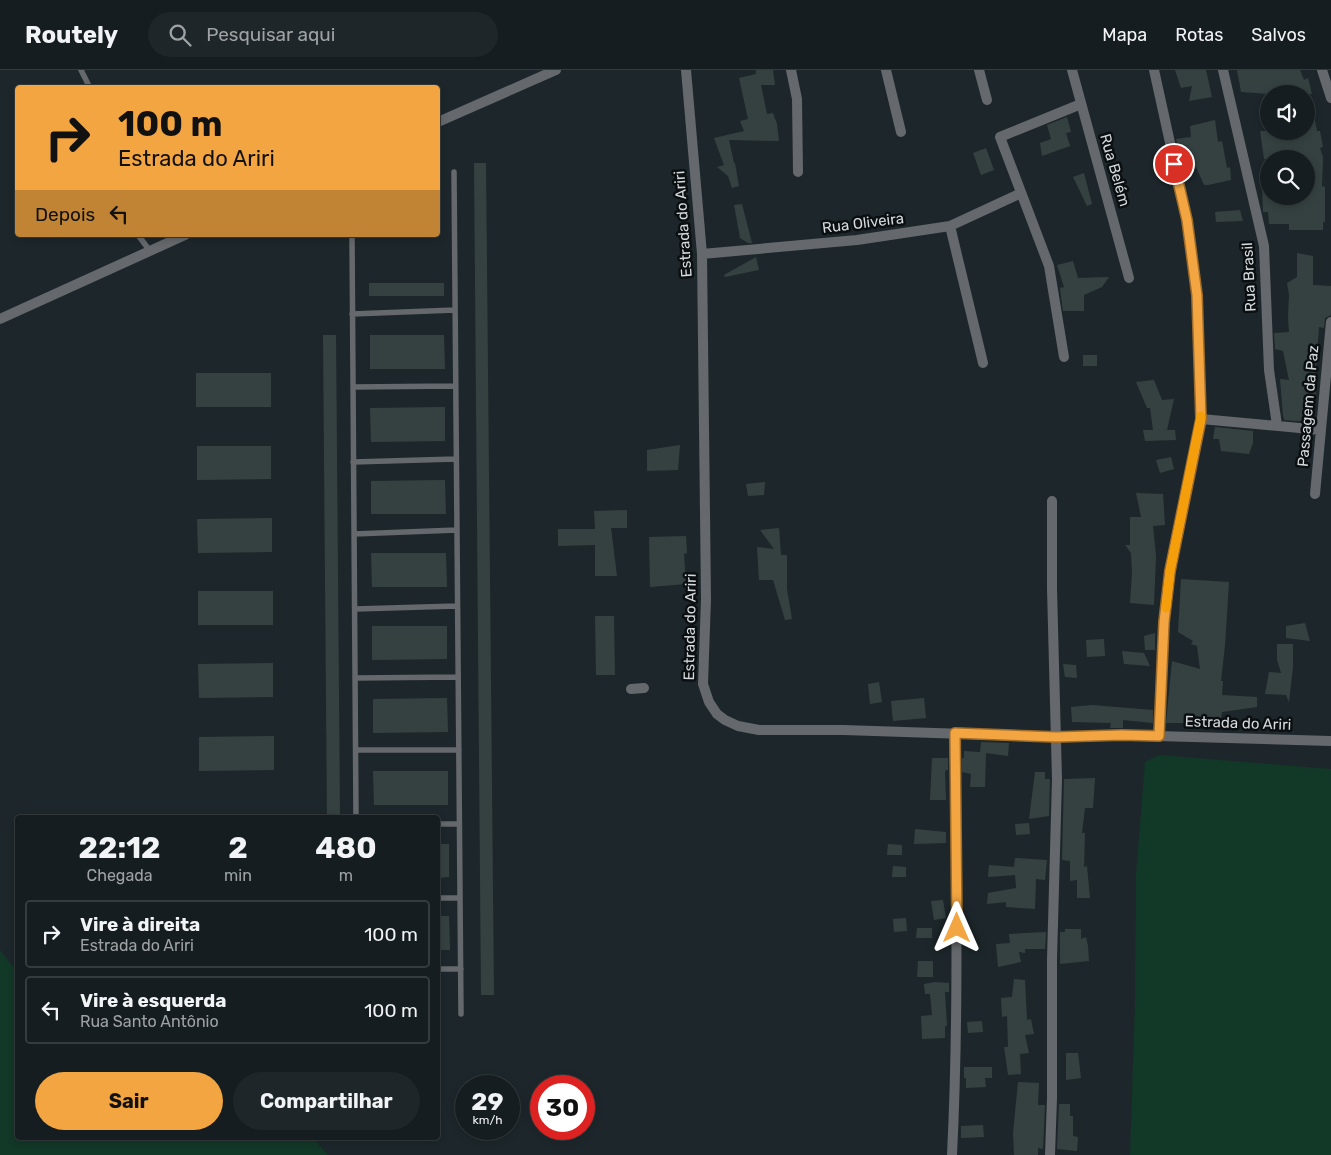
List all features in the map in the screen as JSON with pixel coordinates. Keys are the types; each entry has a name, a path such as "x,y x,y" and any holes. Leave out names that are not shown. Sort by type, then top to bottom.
{"street":[{"path":"440,121 556,70"},
{"name":"Estrada do Ariri","path":"686,70 702,254 706,599 702,675 709,702 717,714 738,726 760,730 955,733 1056,737 1122,735 1331,741"},
{"path":"791,70 796,98 798,172"},
{"path":"886,70 901,132"},
{"path":"979,70 987,100"},
{"name":"Rua Belém","path":"1072,70 1129,278"},
{"path":"1154,70 1187,220 1197,295 1201,419 1170,571 1164,622 1159,736"},
{"name":"Rua Brasil","path":"1223,70 1264,246 1269,370 1277,425"},
{"path":"1322,70 1331,98"},
{"path":"1064,357 1049,266 1000,137 1082,104"},
{"name":"Rua Oliveira","path":"702,254 857,240 950,226 1021,193"},
{"path":"950,226 983,363"},
{"path":"0,319 181,237"},
{"name":"Passagem da Paz","path":"1315,494 1331,322"},
{"path":"1201,419 1321,430"},
{"path":"1050,1155 1052,959 1058,779 1052,589 1052,501"},
{"path":"631,689 644,688"},
{"path":"952,1155 956,1084 958,984 955,733"}],"lane":[{"path":"81,70 88,85"},
{"path":"454,172 461,1014"},
{"path":"140,237 150,251"},
{"path":"348,237 351,243"},
{"path":"352,237 356,815"},
{"path":"352,314 455,310"},
{"path":"353,387 456,386"},
{"path":"353,462 456,459"},
{"path":"354,534 457,530"},
{"path":"355,609 458,606"},
{"path":"355,678 458,676"},
{"path":"356,750 459,750"},
{"path":"440,824 460,824"},
{"path":"440,898 460,898"},
{"path":"440,969 461,968"}],"green space":[{"path":"1159,755 1331,769 1331,1155 1130,1155 1135,1003 1136,875 1145,762"},
{"path":"0,950 15,969 15,1140 315,1140 328,1155 0,1155"}],"building":[{"path":"756,70 773,70 775,85 761,85 767,114 773,113 777,124 779,141 729,140 739,186 732,188 728,176 717,167 724,165 714,138 744,131 740,121 748,119 739,78 756,74"},
{"path":"1175,70 1206,70 1212,97 1189,101 1192,86 1181,88"},
{"path":"1237,70 1300,70 1304,80 1308,78 1310,85 1260,85 1260,93 1241,92"},
{"path":"1067,117 1071,132 1066,133 1070,146 1042,156 1040,143 1051,139 1047,125"},
{"path":"1215,120 1218,142 1222,141 1227,168 1230,167 1231,180 1204,185 1196,167 1184,172 1176,139 1191,137 1190,126"},
{"path":"1315,121 1317,131 1320,131 1323,147 1320,148 1323,157 1322,186 1325,187 1325,222 1323,222 1323,230 1289,230 1289,224 1269,224 1268,212 1263,212 1263,205 1315,205 1315,150 1263,150 1261,140 1315,140"},
{"path":"986,148 994,170 981,175 973,153"},
{"path":"474,163 486,163 494,995 481,995"},
{"path":"1084,173 1092,204 1087,206 1073,177"},
{"path":"742,204 752,243 748,243 740,238 734,205"},
{"path":"1240,210 1243,221 1216,222 1215,212"},
{"path":"1297,253 1313,256 1313,285 1331,286 1331,315 1325,318 1324,328 1319,327 1315,380 1317,384 1312,420 1298,421 1284,420 1280,379 1289,380 1283,351 1275,349 1274,333 1289,332 1289,295 1287,283 1297,277"},
{"path":"756,257 759,270 725,277 724,275"},
{"path":"1073,261 1078,278 1109,277 1102,287 1084,295 1084,311 1063,311 1060,288 1064,287 1057,265"},
{"path":"369,283 444,283 444,296 369,296"},
{"path":"323,335 336,335 340,815 327,815"},
{"path":"370,335 444,335 445,369 370,369"},
{"path":"1083,355 1097,355 1097,366 1083,366"},
{"path":"196,373 271,373 271,407 196,407"},
{"path":"1154,380 1162,400 1174,399 1167,430 1175,430 1176,440 1145,441 1143,430 1153,430 1150,408 1147,408 1136,382"},
{"path":"445,407 445,441 371,442 370,408"},
{"path":"1215,427 1253,431 1253,443 1249,454 1221,451 1219,439 1213,439"},
{"path":"680,445 678,470 647,471 647,450"},
{"path":"197,446 271,446 271,479 197,480"},
{"path":"1171,457 1174,469 1160,473 1156,460"},
{"path":"445,480 446,514 371,514 371,481"},
{"path":"765,482 764,495 748,496 746,484"},
{"path":"1136,493 1163,494 1165,525 1153,526 1156,556 1154,605 1130,603 1131,553 1125,545 1130,545 1130,517 1141,517"},
{"path":"627,510 627,528 611,528 617,576 595,576 595,545 558,546 558,529 595,529 594,511"},
{"path":"272,518 272,552 198,553 197,519"},
{"path":"779,528 781,555 787,555 787,589 792,619 785,620 773,580 759,580 757,547 774,549 760,530"},
{"path":"686,536 687,553 684,554 686,584 650,587 649,537"},
{"path":"371,553 446,553 447,587 372,587"},
{"path":"1181,579 1229,582 1221,681 1223,681 1222,695 1257,697 1257,707 1222,712 1219,729 1204,726 1204,723 1166,723 1172,661 1200,669 1197,646 1191,644 1193,641 1178,632"},
{"path":"198,591 273,591 273,625 198,625"},
{"path":"595,616 614,616 615,675 596,675"},
{"path":"1305,623 1310,641 1286,638 1286,626"},
{"path":"372,626 447,626 447,659 372,660"},
{"path":"1155,633 1155,650 1145,650 1144,636"},
{"path":"1104,639 1105,656 1087,657 1086,640"},
{"path":"1277,644 1293,644 1293,667 1289,702 1286,695 1265,694 1269,672 1281,673 1277,660"},
{"path":"1122,651 1144,653 1150,666 1124,664"},
{"path":"273,663 273,697 199,698 198,664"},
{"path":"1063,664 1076,665 1077,678 1065,677"},
{"path":"879,682 882,702 870,704 868,684"},
{"path":"447,698 448,732 373,733 373,699"},
{"path":"924,698 926,718 893,721 891,701"},
{"path":"1092,705 1153,710 1153,723 1123,720 1123,728 1110,728 1111,723 1072,722 1071,707"},
{"path":"274,736 274,770 199,771 199,737"},
{"path":"981,742 1009,743 1008,756 986,753 985,787 970,787 971,774 962,772 962,758 964,758 964,751 980,752"},
{"path":"932,758 948,758 948,770 945,772 946,800 930,800"},
{"path":"373,771 448,771 448,805 374,805"},
{"path":"1035,772 1045,772 1045,779 1050,779 1049,816 1029,819"},
{"path":"1095,778 1093,808 1085,808 1082,833 1085,833 1084,867 1087,866 1090,898 1077,898 1077,880 1070,881 1070,861 1062,860 1064,779"},
{"path":"1029,823 1030,834 1016,835 1015,824"},
{"path":"915,829 946,832 946,843 914,844"},
{"path":"440,844 449,844 449,877 440,878"},
{"path":"888,844 902,845 902,855 887,855"},
{"path":"1015,858 1047,860 1045,880 1036,879 1035,909 1006,907 1006,902 987,904 988,893 1016,888 1015,875 988,877 989,865 1014,867"},
{"path":"893,866 906,867 906,877 892,877"},
{"path":"943,900 946,918 934,920 931,901"},
{"path":"440,916 449,916 450,950 440,950"},
{"path":"906,918 907,931 894,932 893,919"},
{"path":"917,928 932,928 932,938 916,938"},
{"path":"1065,929 1081,929 1081,939 1086,937 1089,961 1060,964 1060,932 1065,932"},
{"path":"1046,932 1045,949 1025,949 1025,953 1019,952 1021,962 998,967 996,944 1010,943 1009,934"},
{"path":"918,961 933,961 933,977 917,977"},
{"path":"1014,979 1025,980 1027,1020 1031,1019 1034,1034 1025,1035 1029,1053 1020,1054 1021,1074 1008,1075 1004,1047 1008,1047 1007,1016 1002,1017 1001,998 1012,997"},
{"path":"935,982 949,983 949,992 945,992 947,1026 945,1026 945,1038 922,1039 921,1016 932,1015 930,994 925,994 924,984"},
{"path":"982,1021 983,1032 968,1033 967,1022"},
{"path":"1066,1053 1078,1053 1081,1078 1066,1080"},
{"path":"964,1067 992,1067 992,1078 985,1078 986,1087 966,1088"},
{"path":"1018,1082 1039,1083 1038,1105 1045,1105 1043,1149 1038,1148 1038,1155 1014,1155 1013,1133"},
{"path":"1059,1104 1070,1104 1070,1116 1073,1116 1073,1136 1078,1137 1077,1151 1057,1149"},
{"path":"983,1125 984,1137 961,1138 961,1126"}],"slow traffic":[{"path":"1166,608 1170,571 1201,416"}],"route":[{"path":"957,928 955,733 1056,737 1159,736 1164,622 1170,571 1201,422 1197,295 1187,220 1174,164"}]}
